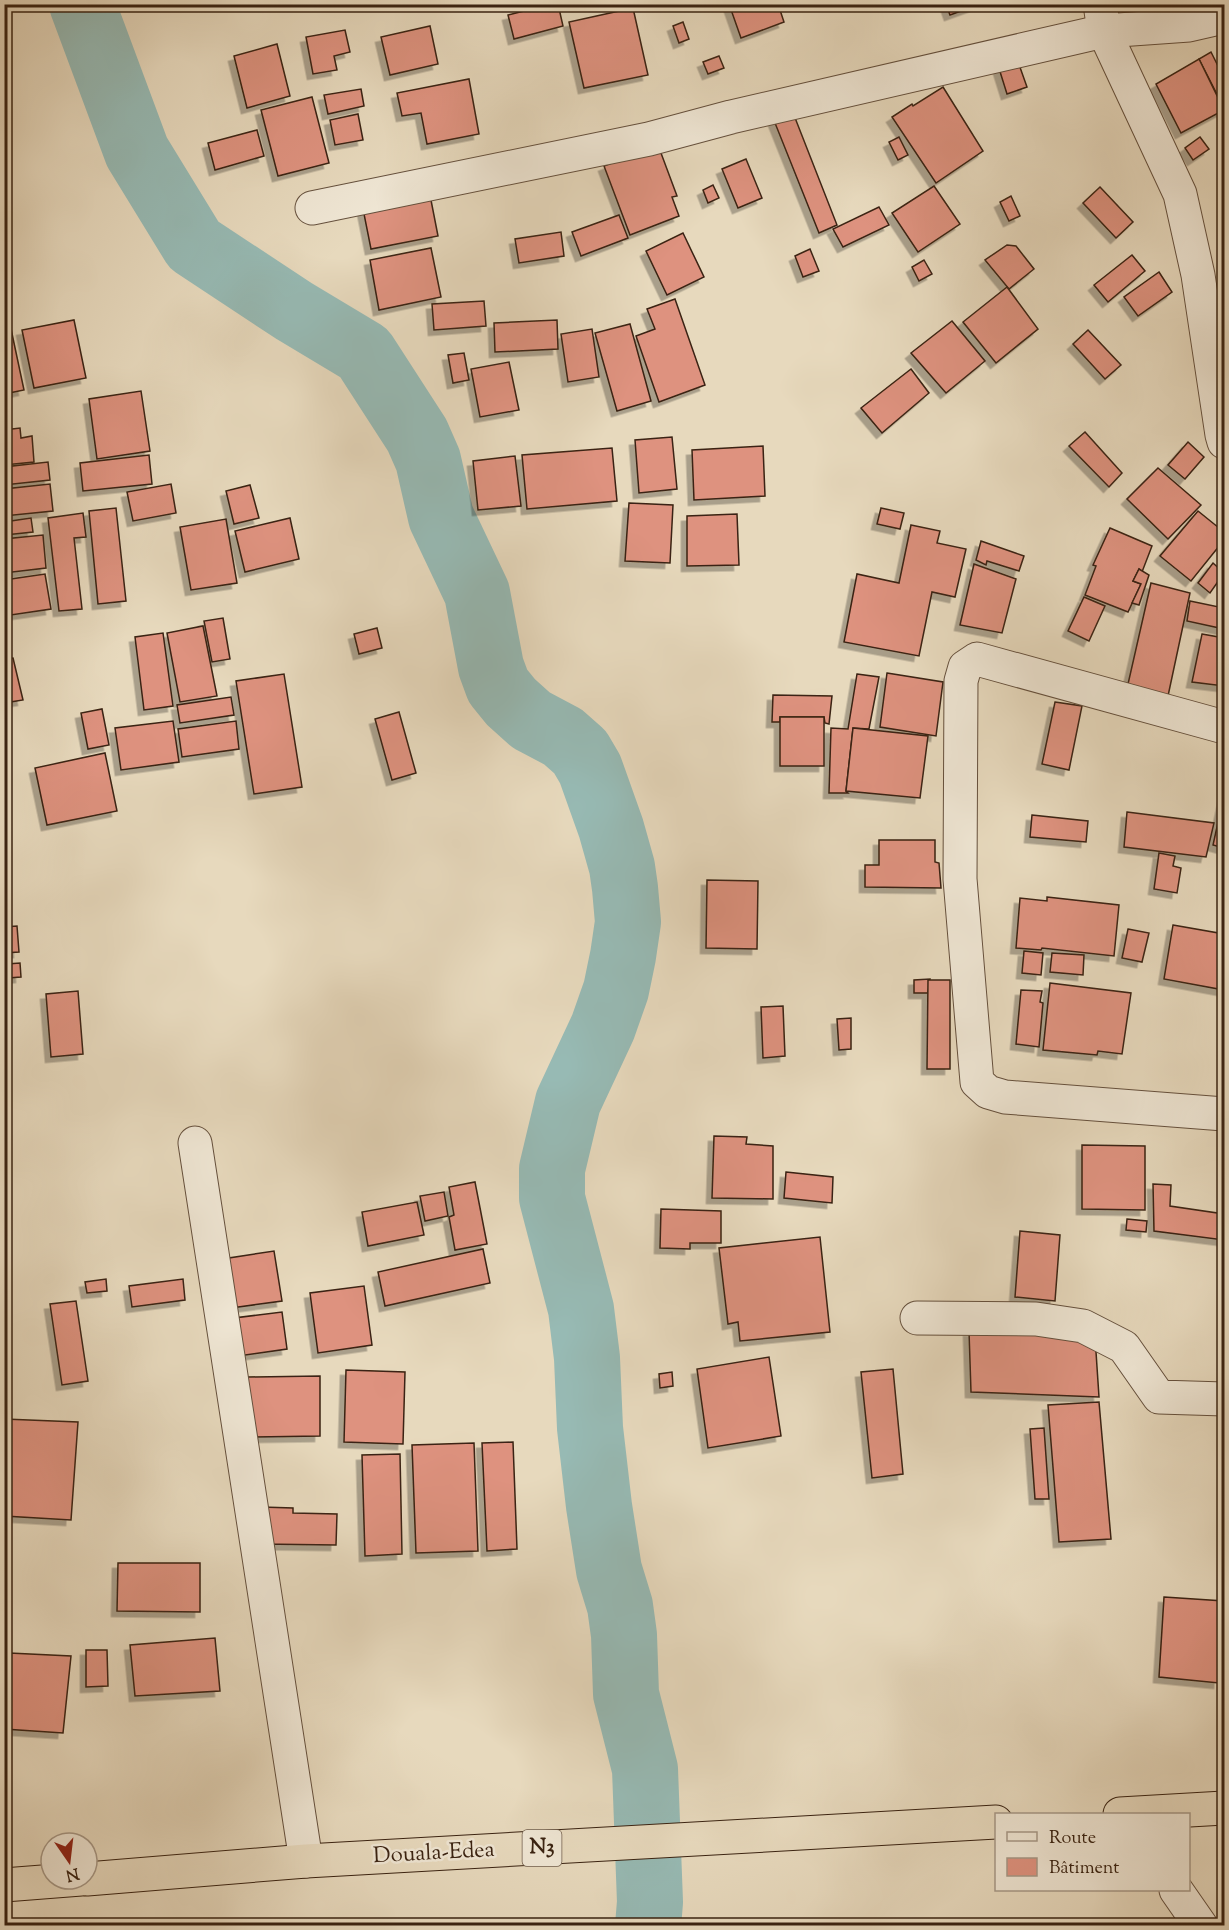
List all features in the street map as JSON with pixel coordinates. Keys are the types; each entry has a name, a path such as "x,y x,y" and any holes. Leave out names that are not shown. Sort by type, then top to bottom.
{"highway":[{"path":"1142,1813 1224,1808"},
{"name":"Douala-Edea","path":"99,1878 306,1861 995,1822"},
{"path":"4,1885 39,1882"}],"street":[{"path":"312,208 649,139 1102,18 1190,25 1224,17"},
{"path":"1102,18 1180,195 1198,275 1224,441"},
{"path":"1224,727 977,659 965,667 961,681 960,879 977,1082 988,1092 1005,1097 1224,1114"},
{"path":"195,1143 306,1861"},
{"path":"916,1318 1036,1319 1083,1326 1124,1347 1159,1397 1224,1399"},
{"path":"1177,1891 1201,1926"}],"building":[{"path":"558,4 563,26 514,39 508,15"},
{"path":"729,4 778,4 784,22 741,38"},
{"path":"946,4 975,4 975,6 950,15"},
{"path":"633,8 648,75 584,88 569,22"},
{"path":"683,22 689,39 679,43 673,26"},
{"path":"430,26 438,64 390,75 381,37"},
{"path":"345,30 350,52 334,56 337,70 313,74 306,37"},
{"path":"277,44 290,96 247,108 234,56"},
{"path":"1211,52 1224,78 1224,108 1199,59"},
{"path":"719,56 724,68 708,74 703,62"},
{"path":"1016,56 1027,87 1007,94 997,62"},
{"path":"1199,59 1224,110 1181,133 1156,84"},
{"path":"469,79 479,134 427,144 421,113 402,116 397,93"},
{"path":"943,87 983,151 936,183 892,117"},
{"path":"361,89 364,106 328,114 324,95"},
{"path":"312,97 329,163 278,176 261,110"},
{"path":"790,105 837,225 819,233 771,113"},
{"path":"358,114 363,140 335,145 330,120"},
{"path":"257,130 264,156 215,170 208,143"},
{"path":"899,137 908,155 898,160 889,142"},
{"path":"1200,137 1209,149 1193,160 1185,148"},
{"path":"658,145 677,196 672,197 679,216 630,235 604,166"},
{"path":"746,159 762,198 738,208 722,169"},
{"path":"713,185 719,198 708,203 703,190"},
{"path":"934,186 960,224 918,252 892,213"},
{"path":"1100,187 1133,222 1116,238 1083,203"},
{"path":"430,195 438,236 371,249 362,204"},
{"path":"1011,196 1020,216 1009,221 1000,202"},
{"path":"879,207 889,225 843,247 833,229"},
{"path":"619,215 628,238 581,256 572,232"},
{"path":"561,232 564,256 519,263 515,239"},
{"path":"683,233 704,277 667,295 646,251"},
{"path":"1007,245 1016,246 1034,269 1009,289 985,260"},
{"path":"431,248 441,297 379,310 370,260"},
{"path":"810,249 819,271 803,277 795,256"},
{"path":"1132,255 1145,271 1108,302 1094,285"},
{"path":"924,260 932,274 919,281 912,267"},
{"path":"1159,272 1172,292 1138,316 1124,297"},
{"path":"1007,287 1038,329 996,363 963,322"},
{"path":"4,296 24,390 4,394"},
{"path":"675,299 705,385 659,402 636,336 655,329 647,309"},
{"path":"484,301 486,326 434,330 432,304"},
{"path":"74,320 86,378 34,388 22,330"},
{"path":"557,320 558,349 495,352 494,323"},
{"path":"952,321 985,361 946,393 911,353"},
{"path":"630,324 651,401 617,411 595,333"},
{"path":"592,329 599,377 568,382 561,334"},
{"path":"1088,330 1121,365 1105,379 1073,344"},
{"path":"464,353 469,380 453,383 448,355"},
{"path":"509,362 519,410 480,417 471,369"},
{"path":"911,369 929,393 882,433 861,408"},
{"path":"141,391 150,451 97,459 89,399"},
{"path":"20,428 21,438 32,436 34,462 4,465 4,430"},
{"path":"1085,432 1122,473 1109,487 1069,446"},
{"path":"672,437 677,489 639,493 635,440"},
{"path":"1188,442 1204,457 1185,479 1168,465"},
{"path":"763,446 765,496 694,500 692,450"},
{"path":"612,448 617,501 527,509 522,455"},
{"path":"149,455 152,484 83,491 80,463"},
{"path":"515,456 521,506 478,510 473,461"},
{"path":"48,462 50,480 4,485 4,467"},
{"path":"1158,468 1201,505 1168,539 1127,499"},
{"path":"50,484 53,511 4,516 4,489"},
{"path":"171,484 176,513 133,521 127,492"},
{"path":"250,485 259,518 234,524 226,491"},
{"path":"629,503 673,505 670,563 625,561"},
{"path":"116,508 126,601 98,604 89,511"},
{"path":"881,508 904,513 900,529 877,524"},
{"path":"1198,511 1224,532 1224,540 1191,581 1160,556"},
{"path":"83,513 86,537 74,538 82,609 59,611 48,518"},
{"path":"737,514 739,565 687,566 687,516"},
{"path":"31,518 33,532 5,535 4,522"},
{"path":"290,518 299,559 245,572 235,531"},
{"path":"226,519 237,583 191,590 180,527"},
{"path":"911,525 940,531 937,543 966,549 955,597 932,592 919,656 844,642 857,574 899,583"},
{"path":"1110,528 1152,546 1142,572 1139,569 1133,581 1141,584 1128,612 1085,595 1096,566 1093,565"},
{"path":"43,535 46,568 4,573 4,539"},
{"path":"981,541 1024,556 1019,571 987,561 986,565 976,560"},
{"path":"1213,563 1224,573 1210,593 1198,583"},
{"path":"974,564 1016,579 1002,633 960,625"},
{"path":"1139,569 1149,575 1139,605 1132,603 1141,584 1133,581"},
{"path":"45,574 51,609 4,616 4,580"},
{"path":"1151,583 1190,593 1168,696 1128,684"},
{"path":"1084,597 1105,606 1089,641 1068,631"},
{"path":"1190,601 1224,608 1224,629 1187,621"},
{"path":"223,618 230,659 212,662 204,621"},
{"path":"203,626 217,696 180,702 167,633"},
{"path":"377,628 382,648 359,654 354,634"},
{"path":"163,633 173,706 144,710 135,637"},
{"path":"1202,634 1224,638 1224,686 1192,682"},
{"path":"13,658 23,700 4,703 4,659"},
{"path":"887,673 943,682 936,736 880,727"},
{"path":"284,674 302,787 254,794 236,681"},
{"path":"857,674 879,677 869,729 853,728 846,791 848,793 829,793 831,728 848,729"},
{"path":"773,695 832,696 829,724 825,723 824,717 780,717 780,722 772,722"},
{"path":"231,697 234,715 180,723 177,705"},
{"path":"1055,702 1082,706 1069,770 1042,764"},
{"path":"102,709 109,745 88,749 81,713"},
{"path":"399,712 416,773 392,780 375,719"},
{"path":"780,717 824,717 824,766 780,766"},
{"path":"173,721 179,762 121,770 115,728"},
{"path":"236,721 239,749 182,757 178,729"},
{"path":"853,728 928,736 920,798 846,791"},
{"path":"105,753 117,811 47,825 35,768"},
{"path":"1224,795 1224,848 1213,845"},
{"path":"1127,812 1214,823 1206,857 1124,847"},
{"path":"1032,815 1088,821 1086,842 1030,837"},
{"path":"879,840 935,840 935,862 939,863 941,888 865,887 865,865 879,865"},
{"path":"1159,853 1175,856 1173,866 1181,868 1177,893 1154,889"},
{"path":"707,880 758,881 757,949 706,948"},
{"path":"1047,897 1119,905 1114,956 1042,948 1041,950 1016,948 1020,898 1047,901"},
{"path":"1173,925 1224,934 1224,990 1164,979"},
{"path":"17,926 19,952 4,953 4,927"},
{"path":"1128,929 1149,933 1142,962 1122,958"},
{"path":"1024,951 1043,953 1041,975 1022,973"},
{"path":"1052,953 1084,955 1083,975 1050,972"},
{"path":"20,963 21,977 8,978 7,964"},
{"path":"930,979 928,993 914,993 914,980"},
{"path":"928,980 950,980 950,1069 927,1069"},
{"path":"1050,983 1131,993 1122,1054 1098,1051 1097,1055 1043,1050"},
{"path":"1021,990 1042,991 1039,1047 1016,1044"},
{"path":"78,991 83,1054 51,1057 46,994"},
{"path":"783,1006 785,1056 763,1058 761,1007"},
{"path":"851,1018 851,1049 839,1050 837,1019"},
{"path":"714,1136 747,1137 746,1144 773,1146 773,1199 712,1198"},
{"path":"1082,1145 1145,1146 1145,1210 1082,1209"},
{"path":"786,1172 833,1177 832,1203 784,1198"},
{"path":"475,1182 487,1244 455,1250 449,1217 454,1215 449,1187"},
{"path":"1153,1184 1171,1185 1170,1206 1224,1214 1224,1240 1154,1231"},
{"path":"444,1192 448,1216 425,1221 420,1196"},
{"path":"417,1202 424,1235 368,1246 362,1212"},
{"path":"661,1209 721,1211 721,1243 690,1243 690,1249 660,1248"},
{"path":"1127,1219 1147,1221 1146,1232 1126,1230"},
{"path":"1020,1231 1060,1235 1055,1301 1015,1297"},
{"path":"820,1237 830,1332 740,1341 738,1322 728,1324 719,1248"},
{"path":"483,1249 490,1283 385,1306 378,1272"},
{"path":"274,1251 282,1301 224,1309 216,1260"},
{"path":"106,1279 107,1291 87,1293 85,1282"},
{"path":"183,1279 185,1300 132,1307 129,1286"},
{"path":"364,1286 372,1345 318,1353 310,1293"},
{"path":"76,1301 88,1381 62,1385 50,1304"},
{"path":"282,1312 287,1349 231,1357 226,1319"},
{"path":"969,1331 1095,1337 1099,1397 971,1392"},
{"path":"769,1357 781,1436 708,1448 697,1369"},
{"path":"893,1369 903,1474 872,1478 861,1372"},
{"path":"346,1370 405,1372 403,1444 344,1442"},
{"path":"672,1372 673,1386 660,1388 659,1374"},
{"path":"320,1376 320,1436 247,1437 248,1377"},
{"path":"1099,1402 1111,1539 1059,1542 1048,1405"},
{"path":"4,1419 78,1422 71,1520 4,1516"},
{"path":"1044,1428 1049,1499 1035,1499 1030,1429"},
{"path":"513,1442 517,1549 487,1551 482,1443"},
{"path":"474,1443 478,1551 416,1553 412,1445"},
{"path":"400,1454 402,1554 365,1556 362,1455"},
{"path":"261,1507 293,1508 293,1513 337,1514 336,1545 260,1544"},
{"path":"118,1563 200,1563 200,1612 117,1611"},
{"path":"1164,1597 1224,1601 1219,1683 1159,1677"},
{"path":"215,1638 220,1691 135,1696 130,1645"},
{"path":"86,1650 107,1650 108,1686 86,1687"},
{"path":"9,1653 71,1656 63,1733 4,1729 4,1679"}],"waterway":[{"path":"82,4 137,152 194,245 294,311 364,353 417,435 428,460 441,517 477,593 491,667 498,686 511,702 531,720 563,737 580,752 590,769 611,828 622,867 625,888 628,922 623,956 616,990 603,1027 568,1102 552,1169 552,1198 581,1309 587,1358 590,1428 599,1506 609,1570 620,1606 624,1635 626,1694 645,1769 650,1902 648,1926"}]}
